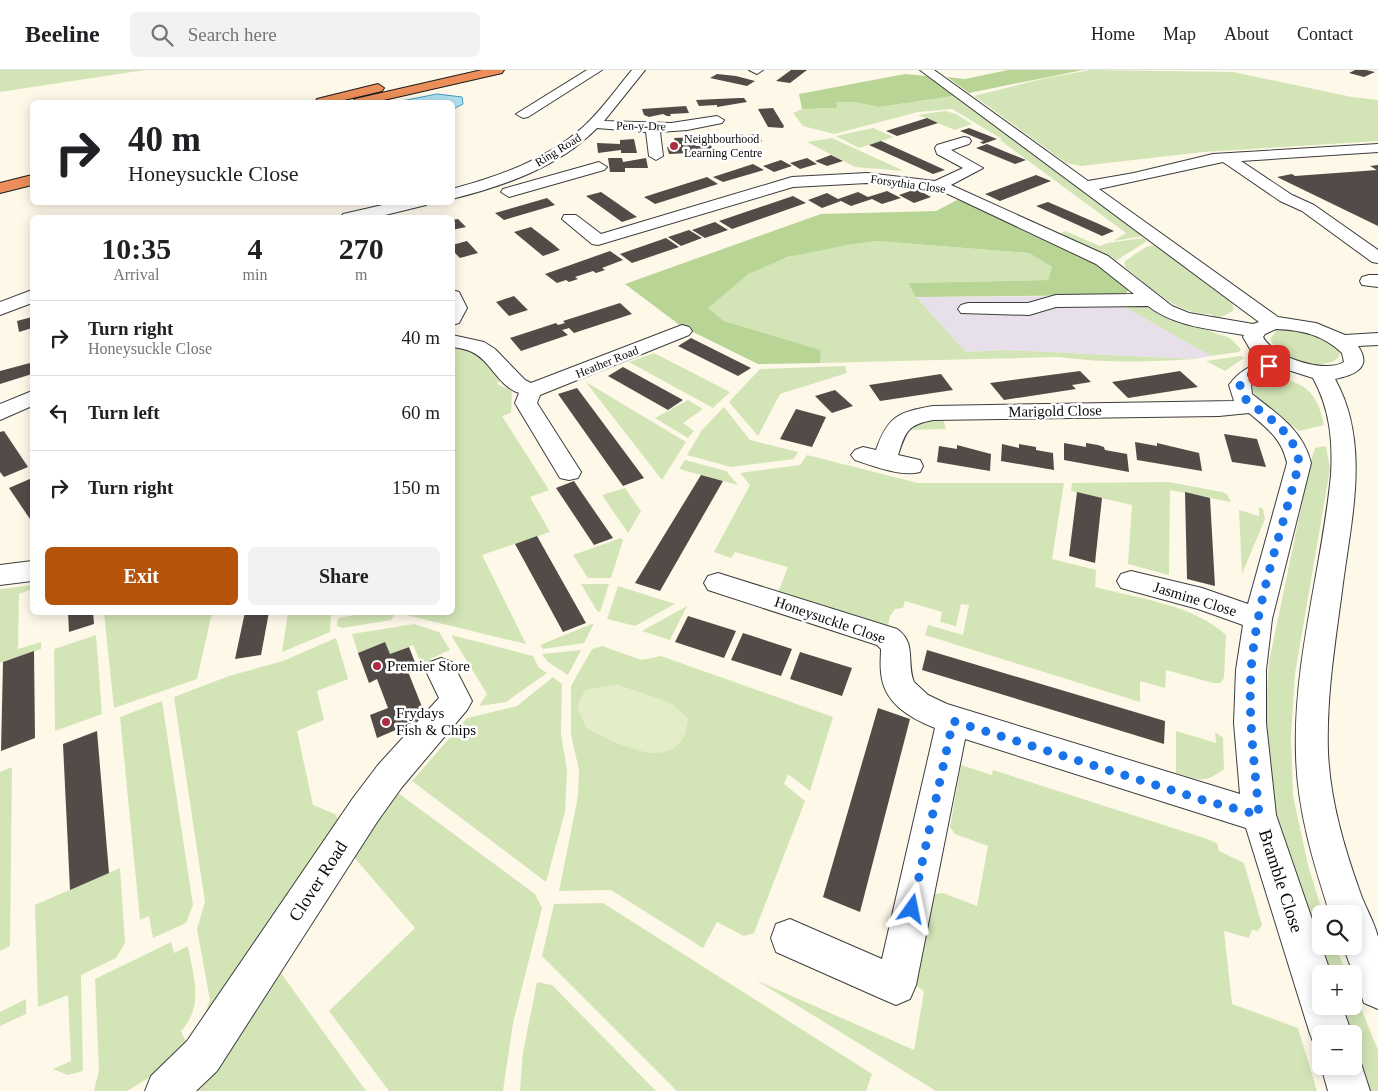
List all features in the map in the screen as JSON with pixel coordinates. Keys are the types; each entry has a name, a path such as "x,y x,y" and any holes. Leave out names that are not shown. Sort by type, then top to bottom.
{"highway":[{"path":"330,100 452,70"},
{"path":"369,100 498,70"},
{"path":"0,176 30,169"},
{"path":"0,188 30,180"}],"street":[{"path":"523,114 596,70"},
{"name":"Ring Road","path":"455,193 516,174 558,152 594,124 639,70"},
{"path":"926,70 1086,186 1265,327 1254,338 1258,346 1280,362 1296,369 1321,373 1342,372 1355,363 1355,356 1342,341"},
{"name":"Pen-y-Dre","path":"594,124 633,128 699,126 717,120"},
{"path":"652,127 656,156"},
{"path":"937,186 975,168 942,150 942,148 964,141"},
{"path":"1086,186 1134,178 1199,160 1374,151"},
{"path":"1257,156 1291,169"},
{"path":"1227,158 1286,198 1308,208 1378,258"},
{"path":"485,199 599,166"},
{"path":"516,174 537,184"},
{"name":"Forsythia Close","path":"570,219 598,240 782,183 848,178 937,186 964,195 1092,254 1102,260 1150,300 1165,310 1184,318 1265,327 1301,325 1316,329 1342,341"},
{"path":"362,215 407,205"},
{"path":"1272,210 1308,208 1332,213 1370,231"},
{"path":"0,309 30,297"},
{"path":"455,300 458,311 455,315"},
{"path":"968,309 1029,309 1038,307 1043,302 1056,301 1150,300"},
{"name":"Heather Road","path":"532,390 682,331"},
{"path":"1342,341 1378,339"},
{"path":"455,342 477,346 488,352 517,385 532,390 527,397 526,403 569,472"},
{"name":"Bramble Close","path":"1280,362 1248,376 1240,385 1242,396 1285,431 1298,454 1299,463 1258,619 1251,670 1250,723 1259,815 1312,975"},
{"path":"1321,373 1336,401 1343,436 1344,477 1315,689 1312,731 1313,785 1335,875 1347,905"},
{"path":"0,413 30,399"},
{"name":"Marigold Close","path":"911,466 873,458 897,426 909,417 933,413 1219,409 1253,406"},
{"path":"0,576 30,571"},
{"name":"Jasmine Close","path":"1131,581 1202,599 1258,619"},
{"name":"Honeysuckle Close","path":"718,583 887,637 894,643 896,674 900,687 930,712 953,721 1203,800 1259,815"},
{"name":"Clover Road","path":"166,1091 202,1056 385,782 456,701 441,671"},
{"path":"790,938 896,985 953,721"},
{"path":"1362,946 1378,989"},
{"path":"1345,1075 1349,1091"}],"shaded area":[{"path":"1116,296 1123,306 1211,356 1196,359 1005,350 966,352 916,297"}],"green space":[{"path":"0,70 145,70 0,92"},
{"path":"1008,70 1083,70 969,93 947,77 965,79"},
{"path":"1091,70 1233,72 1352,97 1378,100 1378,141 1203,152 1081,166 1066,163 974,96 1046,78"},
{"path":"905,74 927,76 954,96 879,107 853,102 836,102 837,108 802,109 799,94"},
{"path":"954,96 1144,236 1113,241 1126,233 1000,140 1002,139 952,109 918,112 834,134 803,126 793,113 802,109 836,108 835,102 853,102 879,107"},
{"path":"945,111 956,114 972,124 955,130 918,115"},
{"path":"873,128 894,137 859,148 836,136"},
{"path":"832,138 904,171 855,167 807,142"},
{"path":"957,200 972,204 1083,256 1102,267 1128,290 1125,295 916,297 908,283 1048,280 1052,267 1029,253 877,241 847,245 788,257 748,274 708,308 724,321 821,350 820,363 758,364 681,326 625,284 821,214 936,211"},
{"path":"1065,231 1100,246 1143,238 1147,241 1114,262 1059,234"},
{"path":"877,241 1029,253 1052,267 1048,280 909,283 916,297 966,352 1005,350 1196,359 1127,361 1058,357 820,363 821,350 724,321 708,308 744,276 779,260 812,251"},
{"path":"1154,245 1226,297 1232,303 1234,310 1224,316 1215,318 1211,314 1187,310 1155,292 1126,268 1125,261 1146,247"},
{"path":"1123,306 1142,306 1209,328 1209,331 1230,338 1241,349 1239,352 1211,356"},
{"path":"1283,329 1299,330 1325,338 1337,348 1340,355 1334,361 1325,364 1304,362 1293,358 1275,346 1270,339 1276,331"},
{"path":"455,346 468,349 481,356 500,381 497,384 512,391 511,413 502,416 549,490 530,497 550,532 482,555 526,644 406,615 455,615"},
{"path":"654,353 730,392 713,408 629,362"},
{"path":"1241,356 1244,358 1225,371 1206,361"},
{"path":"845,366 847,373 780,394 758,436 729,402 760,369"},
{"path":"1270,376 1292,381 1307,390 1317,403 1324,425 1299,431 1255,397 1251,386 1258,378"},
{"path":"586,382 686,442 662,480 595,394"},
{"path":"688,400 703,409 683,423 694,431 688,438 655,418"},
{"path":"724,407 750,440 798,452 794,459 731,467 687,455 702,430"},
{"path":"943,419 946,429 907,430 924,421"},
{"path":"1326,446 1330,469 1295,674 1291,737 1293,796 1308,865 1320,905 1312,905 1312,936 1290,871 1273,797 1265,728 1269,662 1315,448"},
{"path":"807,455 918,483 1064,483 1052,559 1096,570 1095,587 1164,604 1198,616 1213,625 1226,635 1224,678 1221,683 1213,683 1166,670 1165,688 1140,681 1140,702 925,635 928,625 963,635 969,605 961,604 956,626 940,622 942,612 905,601 903,608 895,609 890,616 888,625 778,592 788,567 735,552 731,558 714,552 750,485 740,473 800,465"},
{"path":"685,460 726,471 738,485 679,469"},
{"path":"1169,482 1222,492 1227,494 1231,502 1170,490 1169,575 1128,564 1132,505 1071,491 1072,483"},
{"path":"625,488 641,511 628,533 602,495"},
{"path":"1259,507 1263,509 1265,519 1242,574 1239,510 1259,516"},
{"path":"621,538 623,540 611,578 588,578 573,555"},
{"path":"581,584 609,584 600,612 597,611"},
{"path":"30,585 30,590 19,594 18,649 41,642 41,649 0,663 0,589"},
{"path":"618,586 675,604 635,626 607,619"},
{"path":"687,606 670,640 642,631"},
{"path":"104,615 212,615 197,679 114,708"},
{"path":"288,615 331,615 330,632 282,652"},
{"path":"356,615 394,615 391,620 342,628 337,626 338,618"},
{"path":"594,623 584,643 543,649 540,645"},
{"path":"414,624 439,632 450,650 430,659 434,666 426,674 413,645 390,654 385,642 358,653 352,634"},
{"path":"96,635 102,714 55,731 54,649"},
{"path":"451,635 533,656 539,668 547,673 506,702 479,706 487,694"},
{"path":"336,638 348,679 317,691 324,720 297,731 313,805 335,814 339,821 201,1025 210,1000 197,929 205,902 174,697 229,676 283,661"},
{"path":"602,646 642,660 661,656 833,717 810,791 788,774 784,784 805,801 754,933 744,936 717,922 703,948 611,890 559,891 578,796 579,770 571,735 571,686 592,649"},
{"path":"581,650 568,675 548,662 542,654"},
{"path":"553,677 562,684 561,734 567,770 565,812 546,882 412,781 467,718 517,706"},
{"path":"616,684 671,703 688,718 684,737 675,747 664,752 651,753 623,745 586,728 577,707 585,690"},
{"path":"162,701 193,905 186,923 153,938 149,916 140,920 120,717"},
{"path":"1176,731 1216,743 1215,732 1223,738 1224,769 1206,779 1196,779 1176,773"},
{"path":"961,765 992,775 993,770 1217,843 1219,851 1244,863 1262,925 1258,931 1252,930 1249,938 1224,931 1232,1004 1298,1028 1317,1091 936,1091 756,980 914,1050 924,992 916,985 934,894 943,893 977,906 988,846 955,834 950,827"},
{"path":"12,767 10,946 0,951 0,772"},
{"path":"394,790 535,894 542,908 513,1023 503,1091 389,1091 329,1011 415,928 353,856"},
{"path":"120,868 125,943 116,958 81,975 83,1071 68,1075 53,1069 71,1061 68,995 38,1007 35,905"},
{"path":"603,903 872,1074 866,1091 677,1091 542,956 554,904"},
{"path":"171,942 174,953 188,946 194,980 195,1001 193,1011 181,1031 188,1046 163,1069 127,1091 94,1091 99,1070 95,979"},
{"path":"1319,955 1339,955 1343,965 1322,965"},
{"path":"278,969 366,1091 191,1091"},
{"path":"537,982 552,985 656,1091 520,1091 523,1052"},
{"path":"26,999 26,1014 0,1026 0,1012"},
{"path":"1362,1011 1378,1050 1378,1091 1368,1091 1362,1074 1362,1025 1344,1025 1340,1015 1362,1015"}],"water":[{"path":"437,94 462,97 463,104 455,108 455,100 406,100"}],"building":[{"path":"791,70 807,70 790,83 776,81"},
{"path":"1355,70 1375,72 1364,77 1349,73"},
{"path":"717,74 755,81 747,86 710,78"},
{"path":"744,98 747,102 717,107 717,105 699,106 696,100"},
{"path":"686,106 689,113 670,114 671,116 663,114 649,117 644,115 642,109"},
{"path":"773,108 784,126 783,128 768,127 758,109"},
{"path":"927,118 938,123 897,136 886,131"},
{"path":"969,128 997,139 983,144 980,142 984,141 960,131"},
{"path":"732,134 745,135 748,142 715,144 713,137 733,136"},
{"path":"759,134 762,142 750,142 747,135"},
{"path":"697,137 699,143 695,143 696,146 711,145 714,152 669,154 667,147 681,147 681,144 676,144 674,138"},
{"path":"634,139 637,153 621,153 621,150 598,153 597,143 620,144 620,140"},
{"path":"881,141 945,170 933,174 869,145"},
{"path":"987,144 1026,160 1015,164 976,148"},
{"path":"831,155 843,161 827,166 815,161"},
{"path":"608,158 622,158 623,162 646,158 648,168 625,168 625,172 610,172"},
{"path":"807,158 817,164 800,169 790,163"},
{"path":"781,160 792,166 774,172 763,166"},
{"path":"753,164 764,170 723,182 713,177"},
{"path":"1378,165 1378,226 1277,177 1292,174 1295,176 1377,170 1370,166"},
{"path":"1036,175 1051,181 1000,201 985,194"},
{"path":"707,177 718,184 655,204 644,197"},
{"path":"916,189 931,197 914,203 899,195"},
{"path":"887,191 901,198 882,204 872,199 851,206 841,201 822,208 808,200 827,193 838,199 858,192 868,197"},
{"path":"601,192 637,217 622,222 586,196"},
{"path":"793,196 806,203 732,229 719,221"},
{"path":"547,198 555,205 504,220 495,213"},
{"path":"1048,202 1114,231 1102,236 1036,206"},
{"path":"458,219 466,227 455,229 455,220"},
{"path":"715,222 728,230 705,238 692,230"},
{"path":"531,227 560,250 543,256 514,232"},
{"path":"689,230 702,238 681,246 668,237"},
{"path":"666,238 679,247 632,263 620,254"},
{"path":"467,241 478,253 460,258 455,253 455,244"},
{"path":"610,251 623,260 602,268 605,270 596,273 593,271 575,277 578,279 569,282 566,280 557,283 545,274"},
{"path":"514,296 528,310 509,316 496,302"},
{"path":"620,303 632,314 574,333 569,328 562,330 568,335 521,351 510,338 556,323 558,325 565,323 563,321"},
{"path":"30,318 30,329 19,332 17,321"},
{"path":"691,338 751,368 738,376 678,346"},
{"path":"30,363 30,375 0,384 0,371"},
{"path":"623,367 683,400 668,410 608,376"},
{"path":"1080,371 1091,382 1072,385 1076,389 1004,400 990,383"},
{"path":"1180,371 1198,387 1128,398 1112,382"},
{"path":"941,374 953,390 880,401 869,385"},
{"path":"577,388 644,478 623,486 558,394"},
{"path":"835,390 853,406 832,413 815,396"},
{"path":"796,409 826,417 812,447 780,439"},
{"path":"4,431 28,467 4,477 0,472 0,432"},
{"path":"1224,434 1257,439 1266,467 1232,462"},
{"path":"1135,442 1157,446 1157,443 1199,453 1202,471 1137,460"},
{"path":"1064,443 1086,447 1086,443 1098,445 1104,447 1105,450 1127,454 1129,472 1064,460"},
{"path":"1002,444 1019,448 1019,444 1036,447 1036,450 1053,453 1054,470 1001,461"},
{"path":"957,445 991,454 990,471 937,462 939,446 957,449"},
{"path":"701,475 723,481 660,591 635,583"},
{"path":"30,479 30,519 9,488"},
{"path":"574,481 613,538 594,545 556,488"},
{"path":"1077,492 1102,498 1095,563 1069,556"},
{"path":"1185,492 1210,498 1215,586 1187,579"},
{"path":"537,536 586,623 563,632 515,544"},
{"path":"68,615 93,615 94,624 69,632"},
{"path":"244,615 268,615 261,655 235,659"},
{"path":"688,616 736,631 724,658 675,642"},
{"path":"743,633 792,649 781,676 731,660"},
{"path":"385,642 390,654 409,647 416,665 407,669 426,717 377,738 370,715 388,708 377,679 369,683 358,653"},
{"path":"927,650 1165,721 1164,744 922,670"},
{"path":"34,651 35,738 1,751 3,662"},
{"path":"800,652 852,668 842,696 790,679"},
{"path":"878,708 910,719 860,912 823,897"},
{"path":"97,731 109,873 70,890 63,744"}],"place":[{"name":"Neighbourhood Learning Centre","path":"674,146"},
{"name":"Premier Store","path":"377,666"},
{"name":"Frydays Fish & Chips","path":"386,722"}],"route":[{"path":"912,909 953,721 1203,800 1259,815 1250,723 1251,670 1264,591 1299,463 1298,454 1285,431 1242,396 1240,385 1248,376 1269,366"}]}
